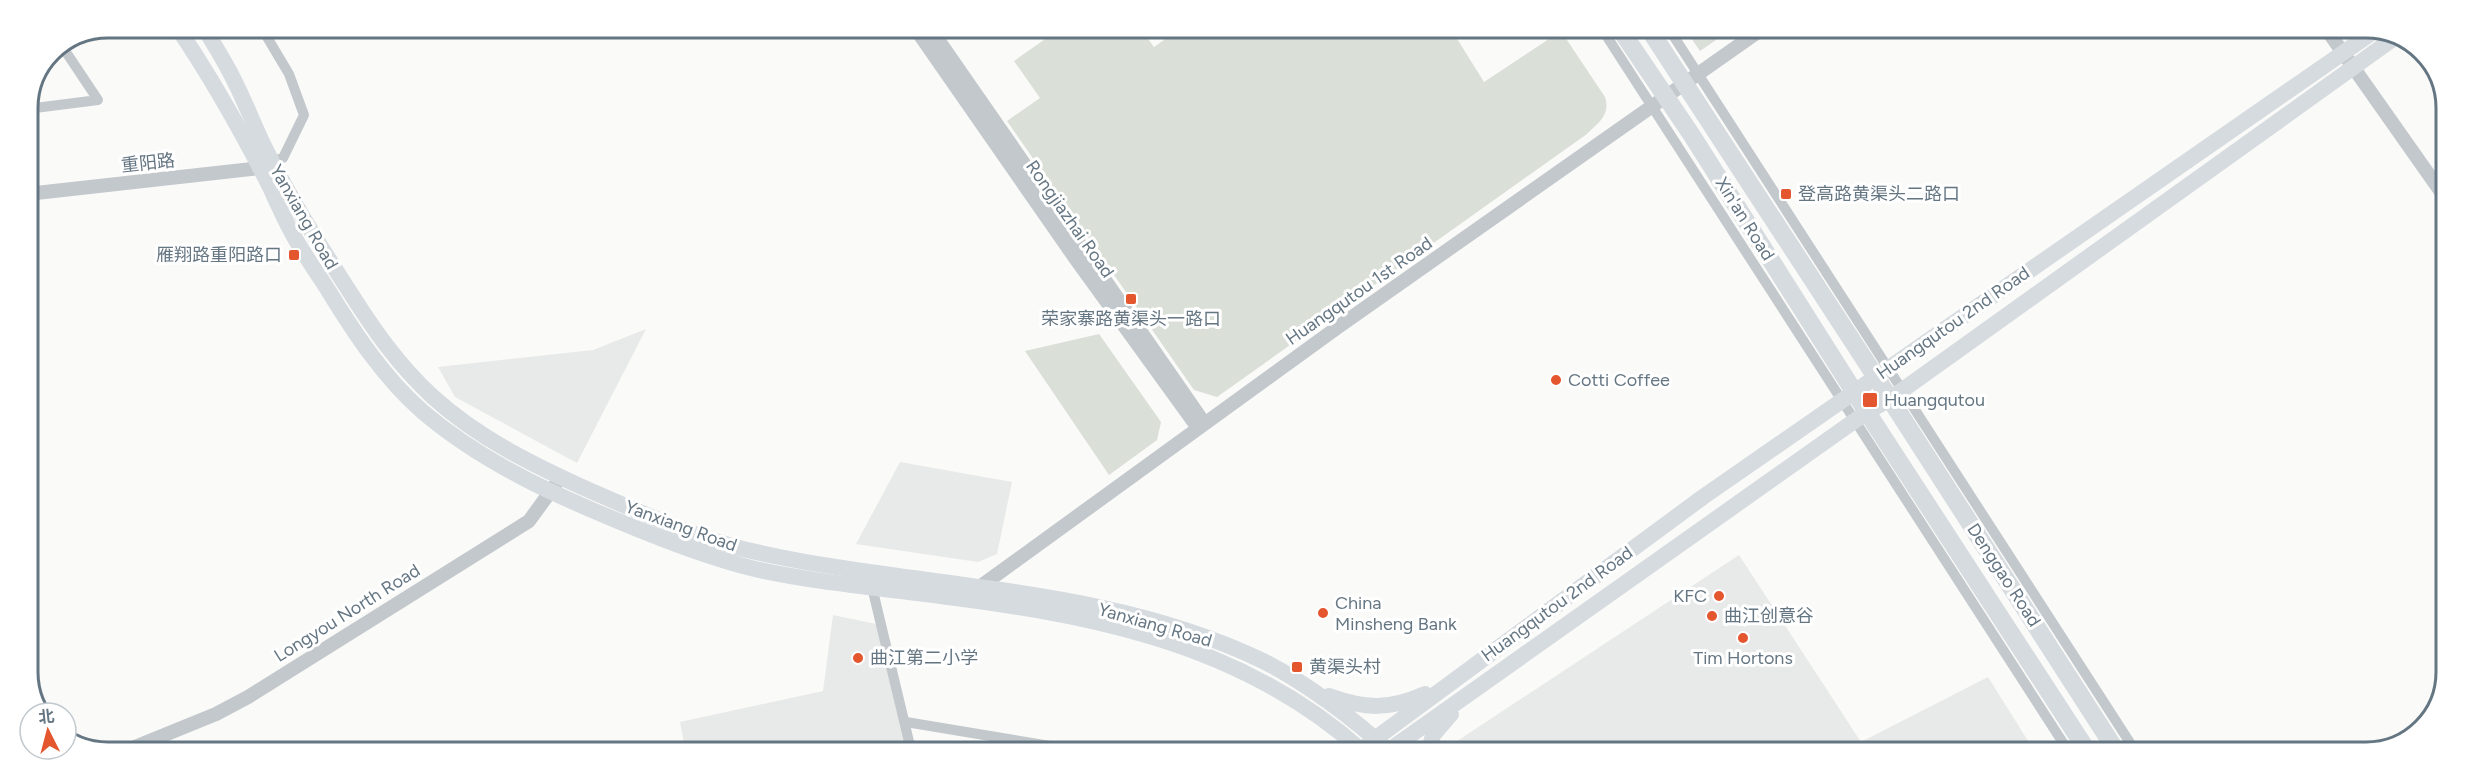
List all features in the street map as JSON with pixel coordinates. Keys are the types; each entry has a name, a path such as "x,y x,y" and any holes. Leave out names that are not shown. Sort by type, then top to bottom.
{"main road":[{"name":"Yanxiang Road","path":"184,38 374,331 395,358 433,397 465,422 524,460 687,531 740,548 797,560 981,586 1122,612 1173,627 1261,661 1303,686 1380,742"},
{"name":"Yanxiang Road","path":"210,38 226,65 297,241 341,312 401,391 446,430 500,465 550,494 723,561 757,569 872,587 1032,609 1102,623 1164,639 1215,658 1271,685 1328,723 1351,742"},
{"name":"Xin'an Road","path":"1625,38 1659,103 1691,134 1861,416"},
{"name":"Xin'an Road","path":"1657,38 1691,79 1896,395"},
{"name":"Huangqutou 2nd Road","path":"1402,742 1861,416 1896,395 2348,60 2369,38"},
{"name":"Huangqutou 2nd Road","path":"1371,742 1703,497 1882,372 2348,60 2387,41"},
{"name":"Denggao Road","path":"1896,395 2111,742"},
{"name":"Denggao Road","path":"1861,416 2081,742"},
{"path":"1303,686 1353,704 1370,706 1403,703 1448,685"},
{"path":"1431,742 1433,735 1466,696"}],"street":[{"path":"266,164 283,158 304,115 290,74 268,38"},
{"name":"Rongjiazhai Road","path":"922,38 1075,258 1201,426"},
{"name":"Rongjiazhai Road","path":"937,38 1201,426"},
{"path":"1609,38 1659,103"},
{"path":"1673,38 1691,79"},
{"name":"Huangqutou 1st Road","path":"981,586 1201,426 1749,38"},
{"path":"2332,38 2436,185"},
{"path":"37,108 98,100 66,52"},
{"name":"重阳路","path":"37,193 266,164"},
{"path":"1896,395 2129,742"},
{"path":"1861,416 2063,742"},
{"name":"Longyou North Road","path":"152,742 216,714 248,697 529,521 561,477"},
{"path":"872,587 910,742"},
{"path":"906,722 1026,742"}],"shaded area":[{"path":"1047,38 1147,38 1154,47 1167,38 1457,38 1484,82 1550,38 1566,38 1605,97 1606,109 1599,122 1587,134 1217,397 1194,390 1007,121 1040,98 1014,61"},
{"path":"1691,38 1719,38 1700,51"},
{"path":"646,329 577,463 455,397 438,367 593,350"},
{"path":"1099,334 1161,422 1157,440 1109,475 1025,351"},
{"path":"900,462 1012,482 997,554 978,562 856,544"},
{"name":"曲江创意谷","path":"1739,555 1861,742 1456,742"},
{"name":"曲江第二小学","path":"833,615 881,625 905,742 684,742 680,722 823,691"},
{"name":"曲江创意谷","path":"1988,677 2029,742 1861,742"}],"place":[{"name":"登高路黄渠头二路口","path":"1786,194"},
{"name":"雁翔路重阳路口","path":"294,255"},
{"name":"荣家寨路黄渠头一路口","path":"1131,299"},
{"name":"Cotti Coffee","path":"1556,380"},
{"name":"Huangqutou","path":"1870,400"},
{"name":"KFC","path":"1719,596"},
{"name":"China Minsheng Bank","path":"1323,613"},
{"name":"曲江创意谷","path":"1712,616"},
{"name":"Tim Hortons","path":"1743,638"},
{"name":"曲江第二小学","path":"858,658"},
{"name":"黄渠头村","path":"1297,667"}]}
